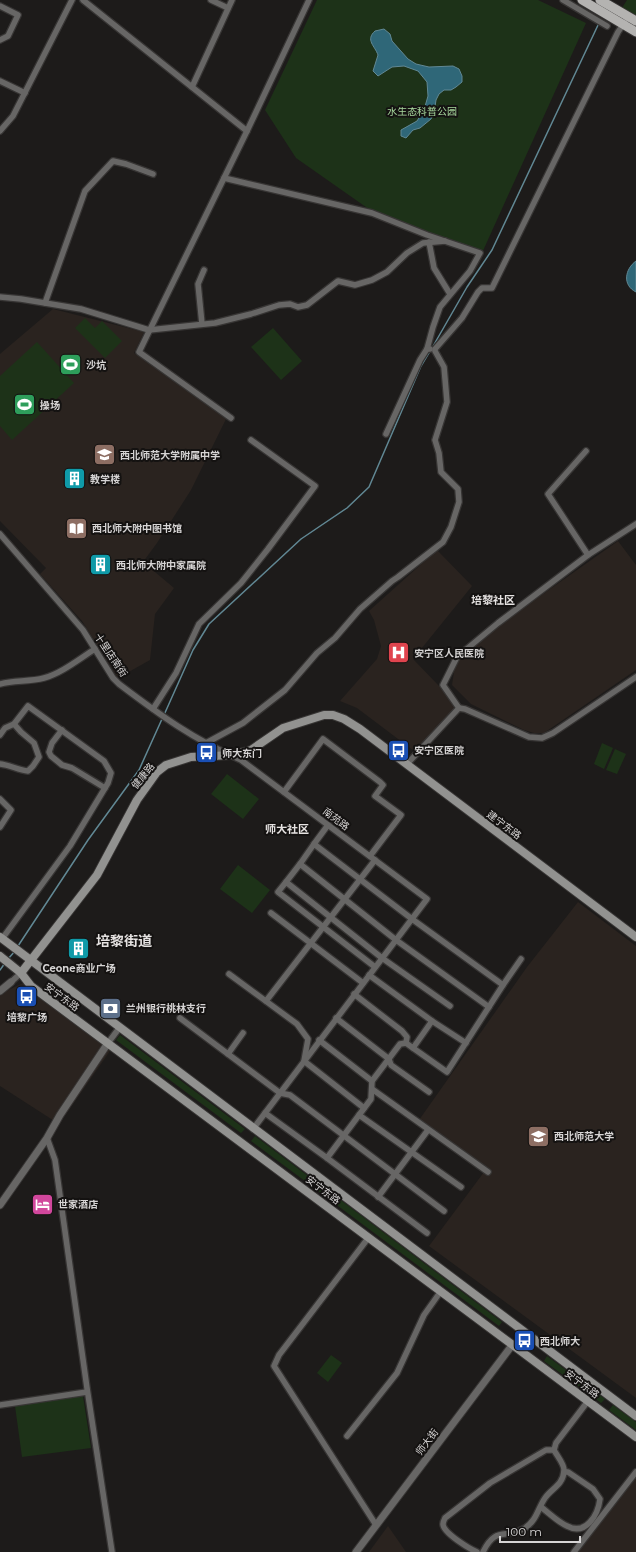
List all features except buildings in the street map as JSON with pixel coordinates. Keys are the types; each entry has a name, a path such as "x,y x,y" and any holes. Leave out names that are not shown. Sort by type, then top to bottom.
{"main road":[{"path":"582,0 601,4 613,13 629,21 636,32"},
{"name":"健康路","path":"21,973 97,875 136,800 157,772 166,764 191,757 232,756 250,750 283,728 324,715 333,715 344,718 360,729"},
{"name":"建宁东路","path":"360,729 636,936"},
{"name":"安宁东路","path":"1,938 636,1416"},
{"name":"安宁东路","path":"0,956 21,973 31,986 636,1437"}],"street":[{"path":"0,131 13,116 72,0"},
{"path":"83,0 247,131"},
{"path":"211,0 228,8"},
{"path":"192,87 232,0"},
{"path":"231,418 139,352 309,0"},
{"path":"563,0 607,26"},
{"path":"0,6 18,15 8,36 0,40"},
{"path":"386,434 420,360 430,350 435,348 462,318 482,288 492,288 618,32 629,21"},
{"path":"0,81 25,93"},
{"path":"45,303 85,191 113,161 153,174"},
{"path":"206,743 243,724 285,690 318,653 335,638 360,609 392,580 398,577 442,542 451,527 459,502 458,489 441,472 439,453 435,440 447,402 444,367 430,350 432,327 440,307 470,271 480,253 427,235 372,213 224,178"},
{"path":"0,297 81,309 150,330 215,323 279,305 290,304 298,307 307,305 338,281 355,285 372,280 387,272 408,253 423,243 445,241"},
{"path":"429,242 434,268 450,294"},
{"path":"202,324 198,284 204,270"},
{"path":"153,709 176,673 199,624 245,577 315,486 251,440"},
{"path":"586,451 548,494 588,555"},
{"path":"636,524 588,555 498,623 457,657 443,685 459,708 465,709 529,737 542,738 553,733 636,676"},
{"name":"十里店南街","path":"0,534 84,630 113,678 119,684 168,720 206,743 232,756"},
{"path":"0,684 7,682 36,680 51,676 95,649"},
{"path":"0,735 5,728 14,724 28,706 104,761 111,774 106,788 70,846 1,938"},
{"path":"407,764 459,708"},
{"path":"14,724 20,732 34,743 39,757"},
{"path":"51,756 49,752 52,743 62,730"},
{"path":"266,1001 360,879 372,858 401,815 375,796 383,785 380,782 323,740 284,792"},
{"path":"0,764 9,765 17,770 28,772 39,757 44,754 51,756 62,765 72,768 106,788"},
{"name":"南苑路","path":"232,756 242,760 427,900 412,919"},
{"path":"0,800 11,810 0,827"},
{"path":"328,825 278,892 375,967"},
{"path":"314,844 412,919 503,985"},
{"path":"300,864 396,940 489,1007"},
{"path":"286,882 382,958 450,1006"},
{"path":"271,913 363,983"},
{"path":"253,1128 412,919"},
{"path":"327,1158 371,1099 372,1081 400,1044 406,1044 413,1048 447,1072 503,985 521,960"},
{"path":"0,991 21,973"},
{"path":"229,974 297,1024 308,1039 304,1061"},
{"path":"369,975 432,1021 466,1043"},
{"path":"354,994 402,1031 407,1037 406,1044"},
{"path":"180,1018 280,1093 290,1095 444,1211"},
{"path":"336,1018 389,1059 391,1065 429,1092"},
{"path":"413,1048 432,1021"},
{"path":"0,1205 47,1138 60,1115 120,1027"},
{"path":"228,1054 243,1033"},
{"path":"320,1040 372,1081"},
{"path":"304,1061 364,1108"},
{"path":"372,1089 488,1172"},
{"path":"264,1113 427,1233"},
{"path":"359,1115 461,1187"},
{"path":"378,1196 428,1130"},
{"path":"47,1138 55,1160 87,1392 112,1552"},
{"path":"369,1237 279,1355 274,1366 376,1525"},
{"path":"347,1436 397,1373 424,1315 441,1291"},
{"name":"师大街","path":"356,1552 513,1344"},
{"path":"0,1405 87,1392"},
{"path":"483,1552 489,1541 495,1536 503,1533 517,1532 526,1527 535,1519 547,1495 560,1484 564,1472 564,1466 554,1450 556,1443 588,1401"},
{"path":"477,1552 470,1549 448,1532 442,1523 445,1518 490,1483 546,1450 554,1450"},
{"path":"541,1507 567,1527 578,1529 590,1523 599,1510 600,1499 593,1489 568,1472 564,1472"},
{"path":"574,1552 636,1472"}],"shaded area":[{"name":"西北师范大学附属中学","path":"53,309 144,332 134,353 226,419 191,490 143,562 174,588 155,614 150,660 118,678 82,621 40,574 46,568 0,521 0,354"},
{"path":"618,541 636,565 636,670 544,733 534,733 524,730 471,704 452,685 455,665 468,647"},
{"name":"安宁区人民医院","path":"437,550 472,586 413,659 439,686 456,707 414,751 357,708 340,701 377,659 381,646 374,620 369,611"},
{"name":"西北师范大学","path":"578,902 636,946 636,1398 429,1246 487,1168 419,1120 527,967"},
{"path":"23,983 110,1051 59,1124 0,1086 0,994"},
{"path":"636,1471 636,1552 573,1552"},
{"path":"388,1526 406,1552 369,1552"}],"green space":[{"name":"水生态科普公园","path":"317,0 538,0 586,23 482,253 373,212 296,158 265,110"},
{"path":"627,0 636,0 636,16 622,8"},
{"path":"85,318 95,328 102,321 122,341 105,358 75,328"},
{"path":"273,328 302,361 281,380 251,347"},
{"name":"操场","path":"37,342 74,383 12,440 0,426 0,376"},
{"path":"602,743 613,748 604,769 594,764"},
{"path":"615,749 626,754 617,774 606,770"},
{"path":"227,774 259,799 243,819 211,794"},
{"path":"238,865 270,890 252,913 220,889"},
{"path":"120,1035 245,1129 241,1133 116,1040"},
{"path":"255,1136 312,1179 309,1184 251,1141"},
{"path":"322,1186 502,1322 499,1326 318,1191"},
{"path":"331,1355 342,1363 328,1382 317,1373"},
{"path":"547,1356 605,1399 601,1403 544,1361"},
{"path":"83,1396 91,1448 22,1457 15,1406"},
{"path":"613,1405 636,1422 636,1430 609,1410"}],"water":[{"path":"384,29 390,34 392,41 408,59 416,64 429,67 453,66 459,69 462,76 462,82 456,87 451,90 444,90 439,94 431,119 420,128 413,130 406,138 401,136 401,130 417,121 424,110 428,96 427,82 418,71 404,66 392,67 378,76 373,71 378,55 372,43 371,37 375,31"},
{"path":"636,261 636,292 627,281 627,272"}],"waterway":[{"path":"432,348 467,287 492,250 599,23"},
{"path":"164,715 193,650 209,624 301,539 347,508 369,487 421,366 430,351"},
{"path":"18,946 88,840 139,770 162,719"},
{"path":"8,959 15,951"},
{"path":"0,970 5,963"}],"place":[{"name":"沙坑","path":"70,365"},
{"name":"操场","path":"25,405"},
{"name":"西北师范大学附属中学","path":"104,455"},
{"name":"教学楼","path":"75,479"},
{"name":"西北师大附中图书馆","path":"76,528"},
{"name":"西北师大附中家属院","path":"100,565"},
{"name":"安宁区人民医院","path":"399,653"},
{"name":"安宁区医院","path":"399,750"},
{"name":"师大东门","path":"207,753"},
{"name":"Ceone商业广场","path":"79,948"},
{"name":"培黎广场","path":"27,997"},
{"name":"兰州银行桃林支行","path":"111,1008"},
{"name":"西北师范大学","path":"539,1136"},
{"name":"世家酒店","path":"42,1204"},
{"name":"西北师大","path":"524,1341"}],"district":[{"name":"培黎社区","path":"493,600"},
{"name":"师大社区","path":"287,829"},
{"name":"培黎街道","path":"124,941"}]}
